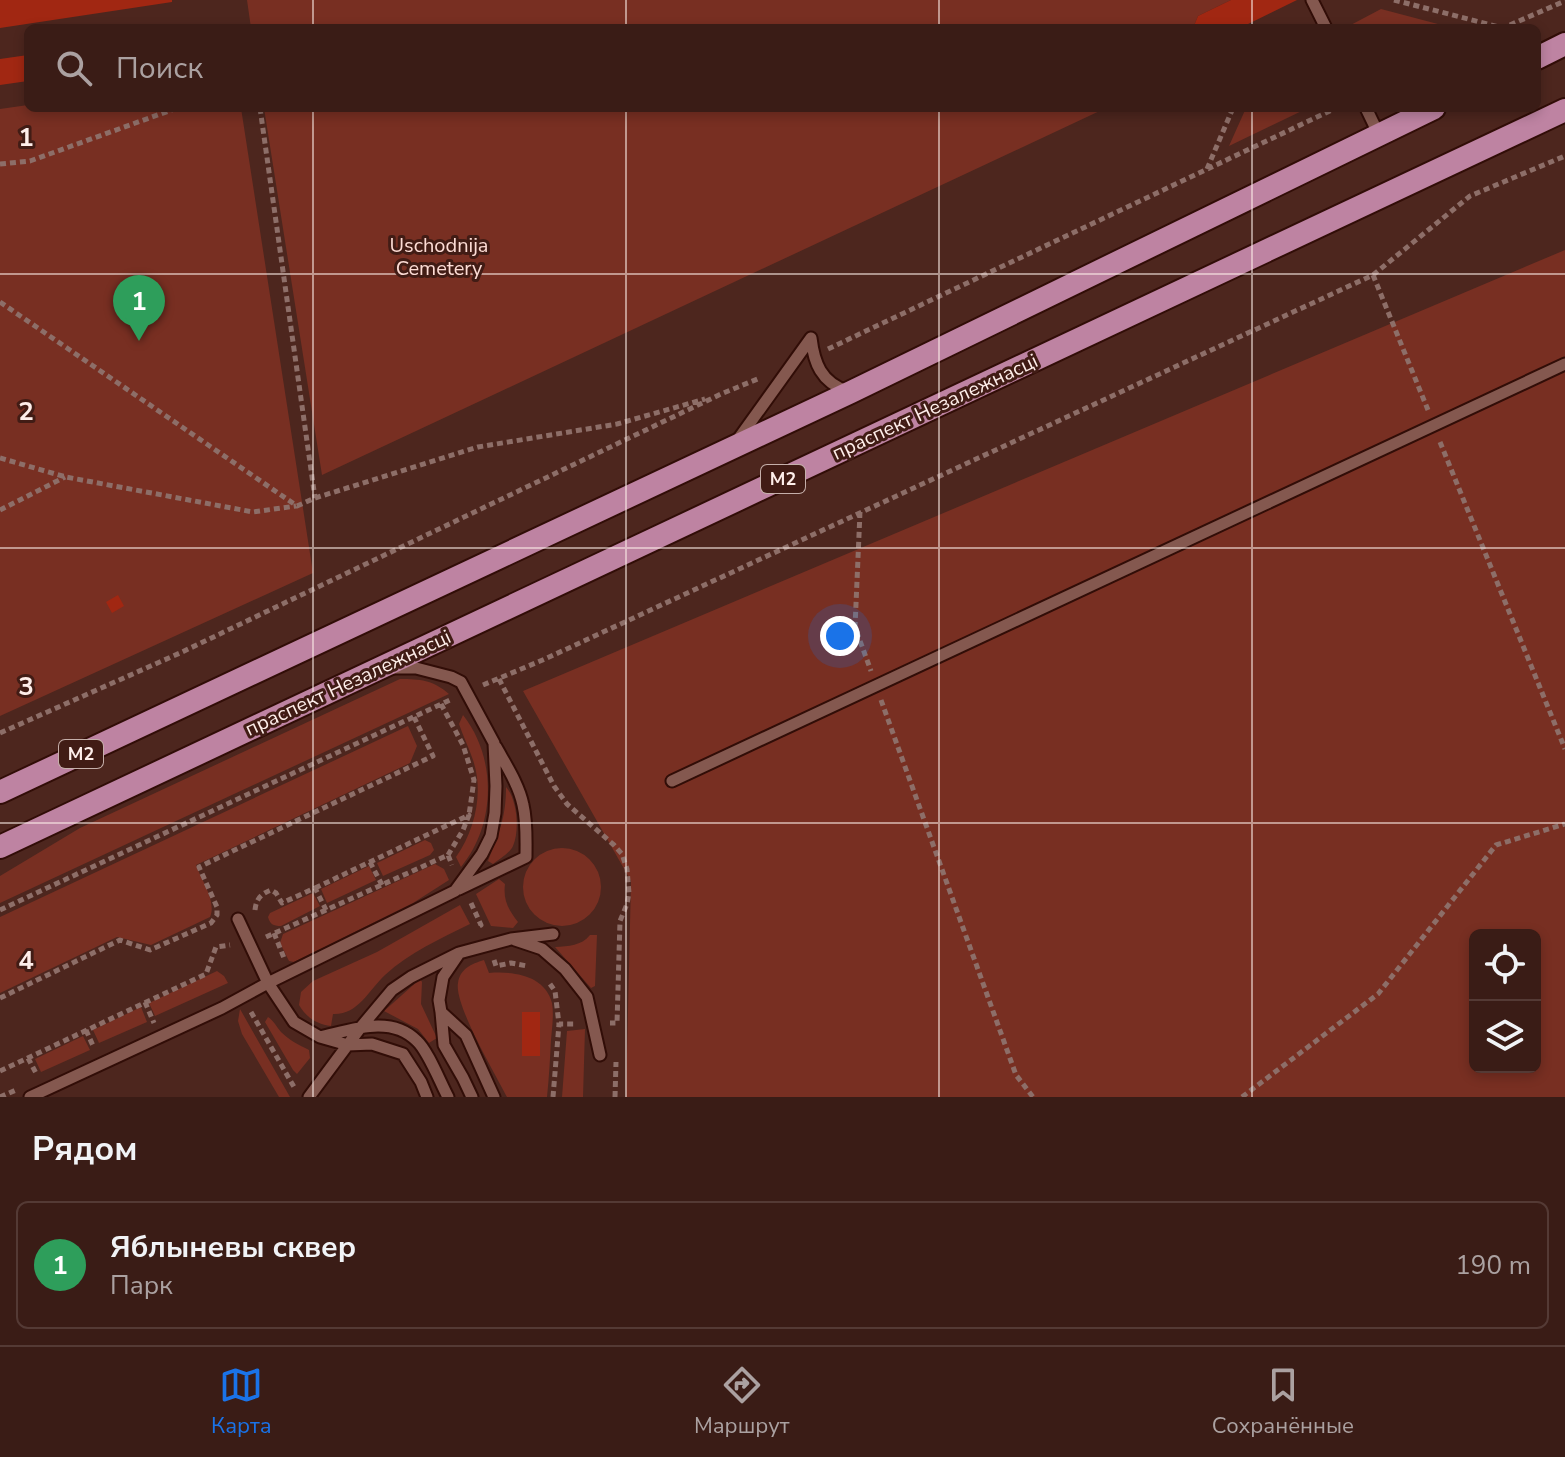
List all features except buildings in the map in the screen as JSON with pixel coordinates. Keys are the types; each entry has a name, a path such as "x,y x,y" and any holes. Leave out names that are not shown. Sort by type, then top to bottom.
{"main road":[{"path":"1541,56 1565,44"},
{"name":"праспект Незалежнасці","path":"0,847 1565,110"},
{"name":"М2","path":"0,792 851,392 1426,112"}],"lane":[{"path":"1312,0 1324,24"},
{"path":"1368,112 1379,135"},
{"path":"731,449 811,338 822,374 835,387 851,392"},
{"path":"672,781 1565,364"},
{"path":"28,1091 222,1008 526,857 523,804 512,776 461,682 416,668 381,668"},
{"path":"455,891 491,836 496,786 494,743"},
{"path":"238,919 268,983 294,1022 320,1037 348,1045 372,1044 403,1054 427,1097"},
{"path":"309,1097 392,990 411,977 459,953 511,939 553,934"},
{"path":"511,939 542,949 565,969 587,997 600,1055"},
{"path":"459,953 443,977 439,1000 444,1045 472,1097"},
{"path":"441,1012 466,1035 494,1097"},
{"path":"320,1037 376,1025 403,1029 420,1042 448,1097"}],"path":[{"path":"1394,0 1487,24"},
{"path":"1512,24 1565,1"},
{"path":"0,164 30,161 166,112"},
{"path":"261,112 315,498"},
{"path":"1207,169 1231,112"},
{"path":"814,356 1328,112"},
{"path":"0,910 1373,275 1470,196 1565,156"},
{"path":"1373,275 1565,749"},
{"path":"0,302 297,506"},
{"path":"0,733 180,653 721,394 792,365"},
{"path":"0,458 66,477 253,512 297,506 478,447 617,424 721,394"},
{"path":"0,510 66,477"},
{"path":"860,512 855,627 1016,1075 1033,1097"},
{"path":"499,679 554,786 567,804 622,854 627,869 629,893 620,921 617,1023 559,1024"},
{"path":"441,704 463,745 474,780 469,815 448,855"},
{"path":"0,998 120,940 150,950 211,923 217,915 217,907 199,867 433,756 414,717"},
{"path":"255,917 255,904 261,894 271,890 282,903 469,815"},
{"path":"1242,1097 1378,994 1496,845 1565,824"},
{"path":"370,862 382,885"},
{"path":"315,888 326,910"},
{"path":"481,925 496,966 511,963 529,966 538,972"},
{"path":"259,927 268,945"},
{"path":"272,953 285,959 274,933"},
{"path":"0,1071 206,974 216,947 228,944 236,950"},
{"path":"547,978 555,991 559,1024 553,1097"},
{"path":"143,1031 155,1025 145,1002"},
{"path":"86,1030 96,1052"},
{"path":"28,1058 39,1079"},
{"path":"0,1097 28,1091"}],"green space":[{"path":"247,0 1231,0 1198,16 1195,24 250,24"},
{"path":"1381,9 1438,24 1353,24"},
{"path":"24,106 24,112 242,112 313,573 0,716 0,109"},
{"name":"Uschodnija Cemetery","path":"265,112 1097,112 322,475"},
{"path":"1244,112 1300,112 1229,146"},
{"path":"1565,250 1565,1097 626,1097 631,881 523,691"},
{"path":"400,679 426,681 449,694 0,903 0,876 80,828"},
{"path":"463,715 482,751 488,791 481,832 461,867 456,857 473,823 478,785 473,760 459,724"},
{"path":"408,726 417,746 410,763 196,865 210,897 210,917 151,945 117,937 0,993 0,917"},
{"path":"506,787 515,807 515,839 509,851 493,864 488,861 503,817"},
{"path":"425,840 431,843 434,850 430,855 383,876 377,863"},
{"path":"562,848 577,851 589,860 598,872 601,887 598,902 589,914 577,923 562,926 547,923 535,914 526,902 523,887 526,872 535,860 547,851"},
{"path":"435,864 444,869 449,880 413,903 294,962 289,961 280,943 283,934"},
{"path":"369,866 376,880 327,903 321,889"},
{"path":"499,879 505,884 507,904 518,922 513,928 491,926 476,894"},
{"path":"313,893 320,906 281,926 270,921 270,913"},
{"path":"460,905 470,924 405,959 356,1006 349,1011 333,1014 331,1026 312,1019 299,1005 301,992 313,981 377,952"},
{"path":"590,935 597,935 595,986 591,988 555,947 579,943"},
{"path":"484,960 489,973 527,977 543,986 548,994 553,1016 547,1097 507,1097 469,1023 462,1007 459,978 467,968"},
{"path":"217,971 228,983 155,1016 149,1003"},
{"path":"420,979 421,1004 437,1038 429,1043 418,1029 384,1011"},
{"path":"141,1007 147,1022 99,1043 93,1030"},
{"path":"240,1009 290,1097 279,1097 242,1034 238,1021"},
{"path":"268,1017 287,1037 309,1050 310,1058 297,1074 265,1022"},
{"path":"585,1029 583,1097 562,1097 567,1031"},
{"path":"83,1036 90,1050 41,1072 35,1059"}],"place":[{"name":"Яблыневы сквер","path":"139,341"}]}
